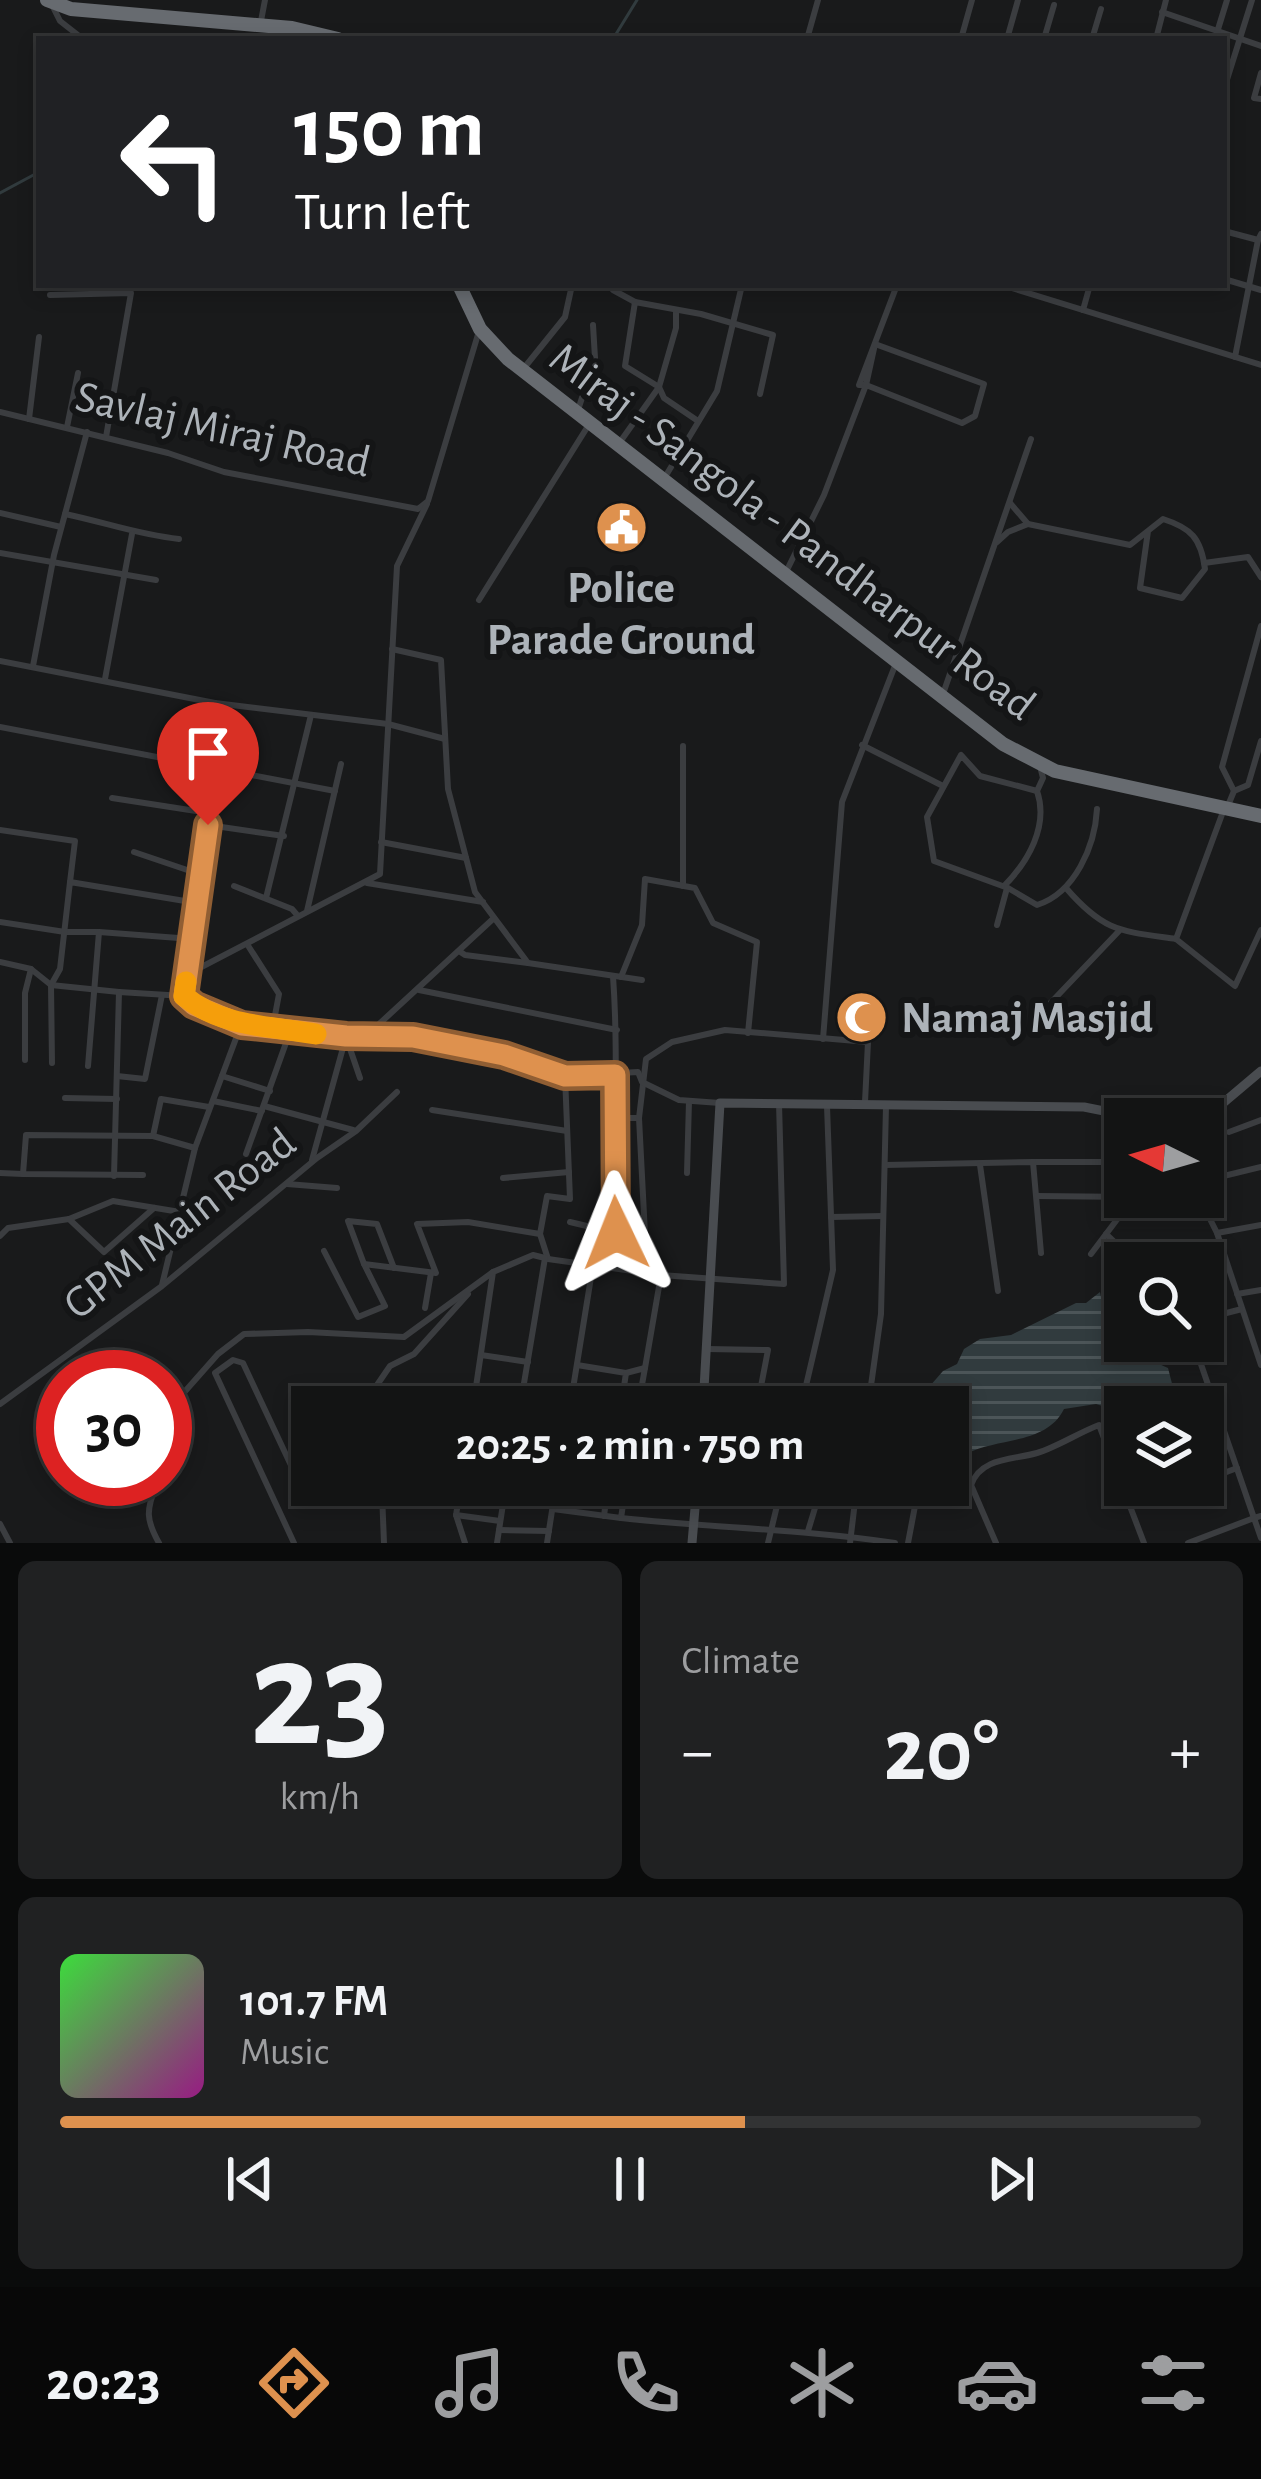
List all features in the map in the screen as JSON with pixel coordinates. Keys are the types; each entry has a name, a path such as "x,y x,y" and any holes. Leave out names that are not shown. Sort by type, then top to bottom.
{"highway":[{"path":"49,1 71,9 148,8 164,16 332,36"},
{"name":"Miraj - Sangola - Pandharpur Road","path":"461,288 480,328 522,370 1004,745 1055,771 1261,816"}],"street":[{"path":"164,16 167,0"},
{"path":"260,25 265,0"},
{"path":"808,36 818,0"},
{"path":"962,36 972,0"},
{"path":"1008,36 1018,0"},
{"path":"1157,36 1166,0"},
{"path":"1162,13 1216,35 1226,0"},
{"path":"1227,80 1252,0"},
{"path":"49,1 57,17 79,36"},
{"path":"1045,36 1054,5"},
{"path":"1093,36 1101,9"},
{"path":"1227,37 1261,46"},
{"path":"1261,74 1254,98 1261,99"},
{"path":"1227,232 1260,237 1234,356"},
{"path":"1227,280 1261,290"},
{"path":"522,370 565,317 571,288"},
{"path":"614,288 635,302 773,335 760,394"},
{"path":"663,480 717,391 741,288"},
{"path":"875,344 984,385 975,416 962,424 860,385 875,344 896,288"},
{"path":"1020,288 1261,364"},
{"path":"1083,310 1089,288"},
{"path":"50,295 131,293 106,436"},
{"path":"635,302 625,366 699,422"},
{"path":"618,445 659,388 676,328 676,310"},
{"path":"479,600 583,418 595,358 592,325"},
{"name":"Savlaj Miraj Road","path":"364,882 380,874 397,566 428,501 480,328"},
{"path":"29,419 39,337"},
{"path":"67,427 78,373"},
{"path":"785,574 824,495 866,385"},
{"name":"Savlaj Miraj Road","path":"0,412 106,436 224,472 418,509 428,501"},
{"path":"33,666 52,562 87,432"},
{"path":"943,694 1030,439"},
{"path":"1009,502 1028,524"},
{"path":"0,513 61,527"},
{"path":"65,514 116,524 132,534 178,539"},
{"path":"994,545 1008,532 1028,524 1130,545 1148,530 1162,519 1187,526 1198,540 1205,569 1182,598 1140,588 1148,530"},
{"path":"105,680 132,534"},
{"path":"0,553 156,580"},
{"path":"1204,563 1248,557 1261,577"},
{"path":"1234,791 1222,766 1261,626"},
{"path":"392,649 441,660 448,789 475,892 528,963"},
{"path":"824,1039 842,802 897,660"},
{"path":"0,661 215,703 388,724 446,739"},
{"path":"184,996 208,825 215,703"},
{"path":"266,898 311,714"},
{"path":"0,727 335,791"},
{"path":"1176,939 1225,809 1234,791 1248,785 1261,741"},
{"path":"862,745 943,786"},
{"path":"682,746 683,886"},
{"path":"1036,791 980,776 961,755 927,818 934,861 1006,887 1037,904 1051,900 1066,888 1096,833 1096,809"},
{"path":"1036,791 1043,778 1039,763"},
{"path":"302,914 341,764"},
{"path":"997,925 1006,887 1034,848 1040,800 1036,791"},
{"path":"112,798 209,813"},
{"path":"208,825 284,836"},
{"path":"0,830 75,841 60,970 51,985 52,1063"},
{"path":"381,842 466,858"},
{"path":"134,852 202,875"},
{"path":"616,1233 617,976 642,925 645,879 695,888 713,923 757,942 748,1033"},
{"path":"70,882 197,903"},
{"path":"188,974 364,882 483,902"},
{"path":"234,886 302,914"},
{"path":"1066,888 1090,916 1119,931 1176,939 1235,986 1261,930"},
{"path":"365,1037 494,918"},
{"path":"0,922 65,932 191,939"},
{"path":"1040,1014 1119,931"},
{"path":"88,1066 99,932"},
{"path":"247,944 279,994 273,1026"},
{"path":"459,951 465,956 642,980"},
{"path":"0,962 32,969 51,985 184,996 242,1025 346,1036 413,1037 504,1055 565,1076 638,1072 642,1082 688,1101 886,1102 1104,1111"},
{"path":"25,1060 25,993 32,969"},
{"path":"419,990 617,1030"},
{"path":"114,1176 119,992"},
{"path":"117,1076 146,1078 162,995"},
{"path":"162,1286 195,1148 242,1025"},
{"path":"246,1154 291,1029"},
{"path":"646,1273 639,1118 646,1059 672,1042 725,1030 868,1042 865,1102"},
{"path":"346,1036 359,1078"},
{"path":"310,1166 326,1122 346,1036"},
{"path":"1224,1102 1261,1071"},
{"path":"222,1076 270,1091"},
{"path":"524,1386 546,1258 540,1234 547,1196 570,1199 565,1076"},
{"name":"GPM Main Road","path":"0,1404 162,1286 356,1131 397,1092"},
{"path":"64,1098 118,1099"},
{"path":"153,1136 161,1099 263,1108 356,1131"},
{"path":"688,1101 688,1173"},
{"path":"192,1383 244,1334 404,1337 494,1272 533,1255 661,1275 784,1284 779,1102"},
{"path":"806,1386 833,1270 827,1102"},
{"path":"871,1386 881,1314 886,1102"},
{"path":"705,1386 720,1103"},
{"path":"432,1110 567,1131"},
{"path":"613,1118 639,1118"},
{"path":"1228,1132 1261,1120"},
{"path":"23,1174 26,1135 153,1136 195,1148"},
{"path":"1034,1162 1040,1252"},
{"path":"884,1165 1104,1162"},
{"path":"980,1165 998,1291"},
{"path":"1224,1176 1261,1167"},
{"path":"503,1178 569,1172"},
{"path":"0,1173 143,1175"},
{"path":"286,1184 337,1189"},
{"path":"1037,1196 1104,1197"},
{"path":"0,1236 8,1228 69,1219 113,1201 180,1212"},
{"path":"69,1219 104,1252 154,1208"},
{"path":"831,1216 884,1216"},
{"path":"1091,1254 1118,1218"},
{"path":"1210,1218 1261,1365"},
{"path":"324,1251 358,1317 385,1306 348,1221 377,1224 394,1268"},
{"path":"364,1264 436,1273 417,1224 468,1222 540,1234"},
{"path":"570,1222 645,1235"},
{"path":"1217,1233 1261,1225"},
{"path":"1106,1234 1114,1242"},
{"path":"573,1386 593,1265"},
{"path":"476,1386 494,1272"},
{"path":"425,1308 431,1273"},
{"path":"642,1386 661,1275"},
{"path":"376,1386 390,1366 414,1354 466,1300 469,1290"},
{"path":"1237,1294 1261,1290"},
{"path":"1224,1314 1242,1309"},
{"path":"707,1349 768,1350 761,1386"},
{"path":"481,1355 528,1362"},
{"path":"291,1465 243,1363 232,1360 215,1373 294,1543"},
{"path":"1200,1362 1261,1538"},
{"path":"577,1365 626,1373 645,1368"},
{"path":"624,1386 626,1373"},
{"path":"995,1543 971,1485 974,1476 1000,1459 1039,1452 1099,1425 1104,1439"},
{"path":"1224,1473 1237,1468"},
{"path":"147,1506 148,1523 159,1543"},
{"path":"383,1506 384,1543"},
{"path":"458,1506 465,1543"},
{"path":"497,1543 503,1506"},
{"path":"547,1543 553,1506"},
{"path":"604,1516 605,1506"},
{"path":"620,1518 622,1506"},
{"path":"692,1543 696,1506"},
{"path":"768,1543 777,1506"},
{"path":"808,1532 815,1506"},
{"path":"850,1540 854,1506"},
{"path":"908,1543 915,1506"},
{"path":"1128,1506 1144,1543"},
{"path":"553,1509 895,1543"},
{"path":"456,1515 549,1531"},
{"path":"1188,1543 1257,1517"},
{"path":"0,1524 10,1543"}],"shaded area":[{"path":"1100,1292 1104,1362 1154,1362 1168,1368 1173,1386 1104,1386 1104,1406 1064,1409 1056,1421 1034,1435 969,1453 969,1386 930,1386 957,1364 964,1349 980,1339 1011,1335 1076,1303 1086,1303"}],"waterway":[{"path":"615,36 637,0"},
{"path":"0,193 36,174"}],"slow traffic":[{"path":"186,982 184,996 194,1005 242,1025 316,1034"}],"place":[{"name":"Police Parade Ground","path":"621,527"},
{"name":"Namaj Masjid","path":"862,1018"}],"route":[{"path":"208,825 184,996 242,1025 321,1035 413,1037 504,1055 565,1076 615,1075 616,1233"}]}
